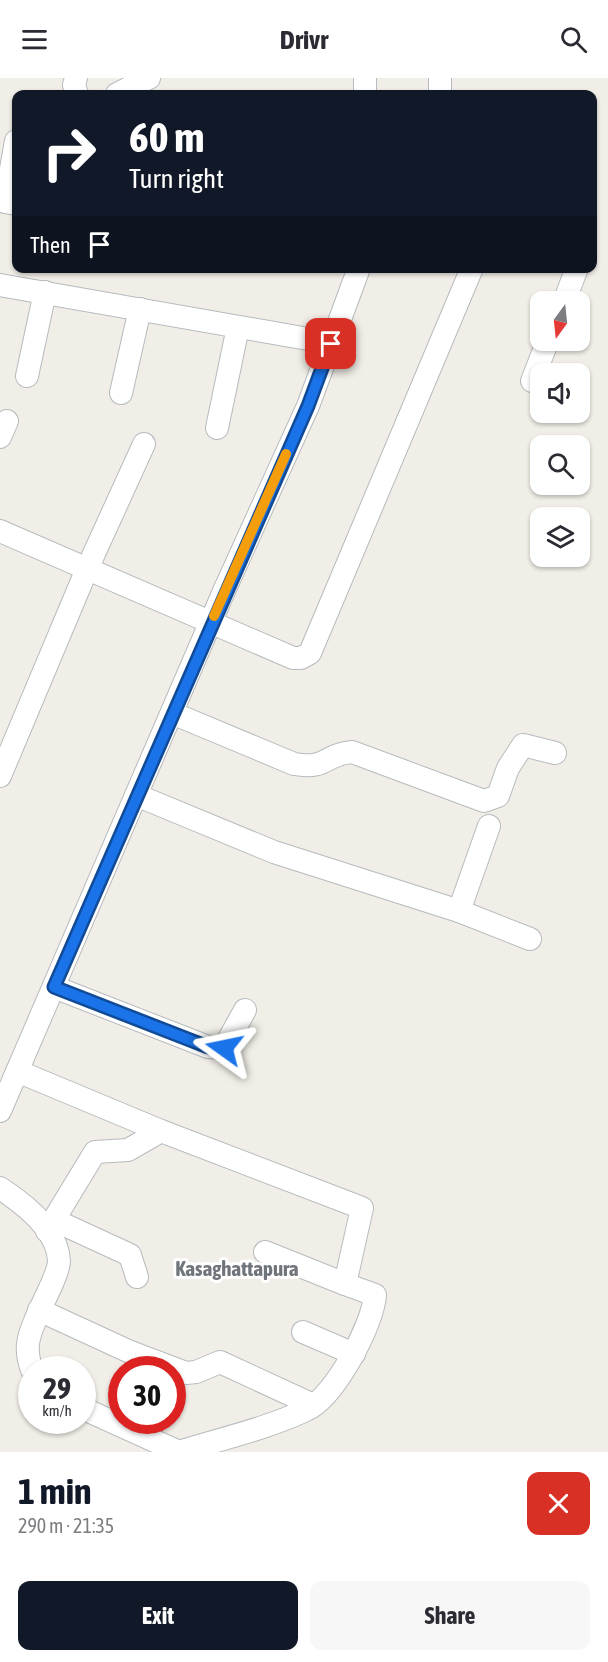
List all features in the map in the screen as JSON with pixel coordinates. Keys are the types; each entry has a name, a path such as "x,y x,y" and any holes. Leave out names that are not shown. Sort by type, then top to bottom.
{"street":[{"path":"125,90 149,78"},
{"path":"7,209 12,171"},
{"path":"0,1111 211,623 308,406 357,273"},
{"path":"0,531 293,658 301,658 310,653 470,273"},
{"path":"568,291 575,273"},
{"path":"0,285 331,344"},
{"path":"27,376 45,292"},
{"path":"121,393 140,309"},
{"path":"217,428 238,327"},
{"path":"0,776 87,569 144,444"},
{"path":"172,713 294,764 312,768 339,753 352,752 484,801 498,796 507,768 523,745 555,753"},
{"path":"136,795 274,852 459,911 530,939"},
{"path":"459,911 489,826"},
{"path":"54,987 208,1047 224,1048 245,1010"},
{"path":"17,1071 161,1131 362,1208 345,1284"},
{"path":"27,1356 29,1335 59,1262 50,1226 95,1152 128,1150 161,1131"},
{"path":"0,1188 50,1226 129,1255 137,1277"},
{"path":"96,1414 179,1452 308,1410 336,1381 354,1354 374,1310 375,1295 265,1252"},
{"path":"39,1310 128,1352 186,1372 196,1372 220,1362 313,1405"},
{"path":"303,1332 354,1354"}],"slow traffic":[{"path":"214,616 286,454"}],"district":[{"name":"Kasaghattapura","path":"237,1268"}],"route":[{"path":"224,1048 208,1047 54,987 224,591 308,406 331,344"}]}
